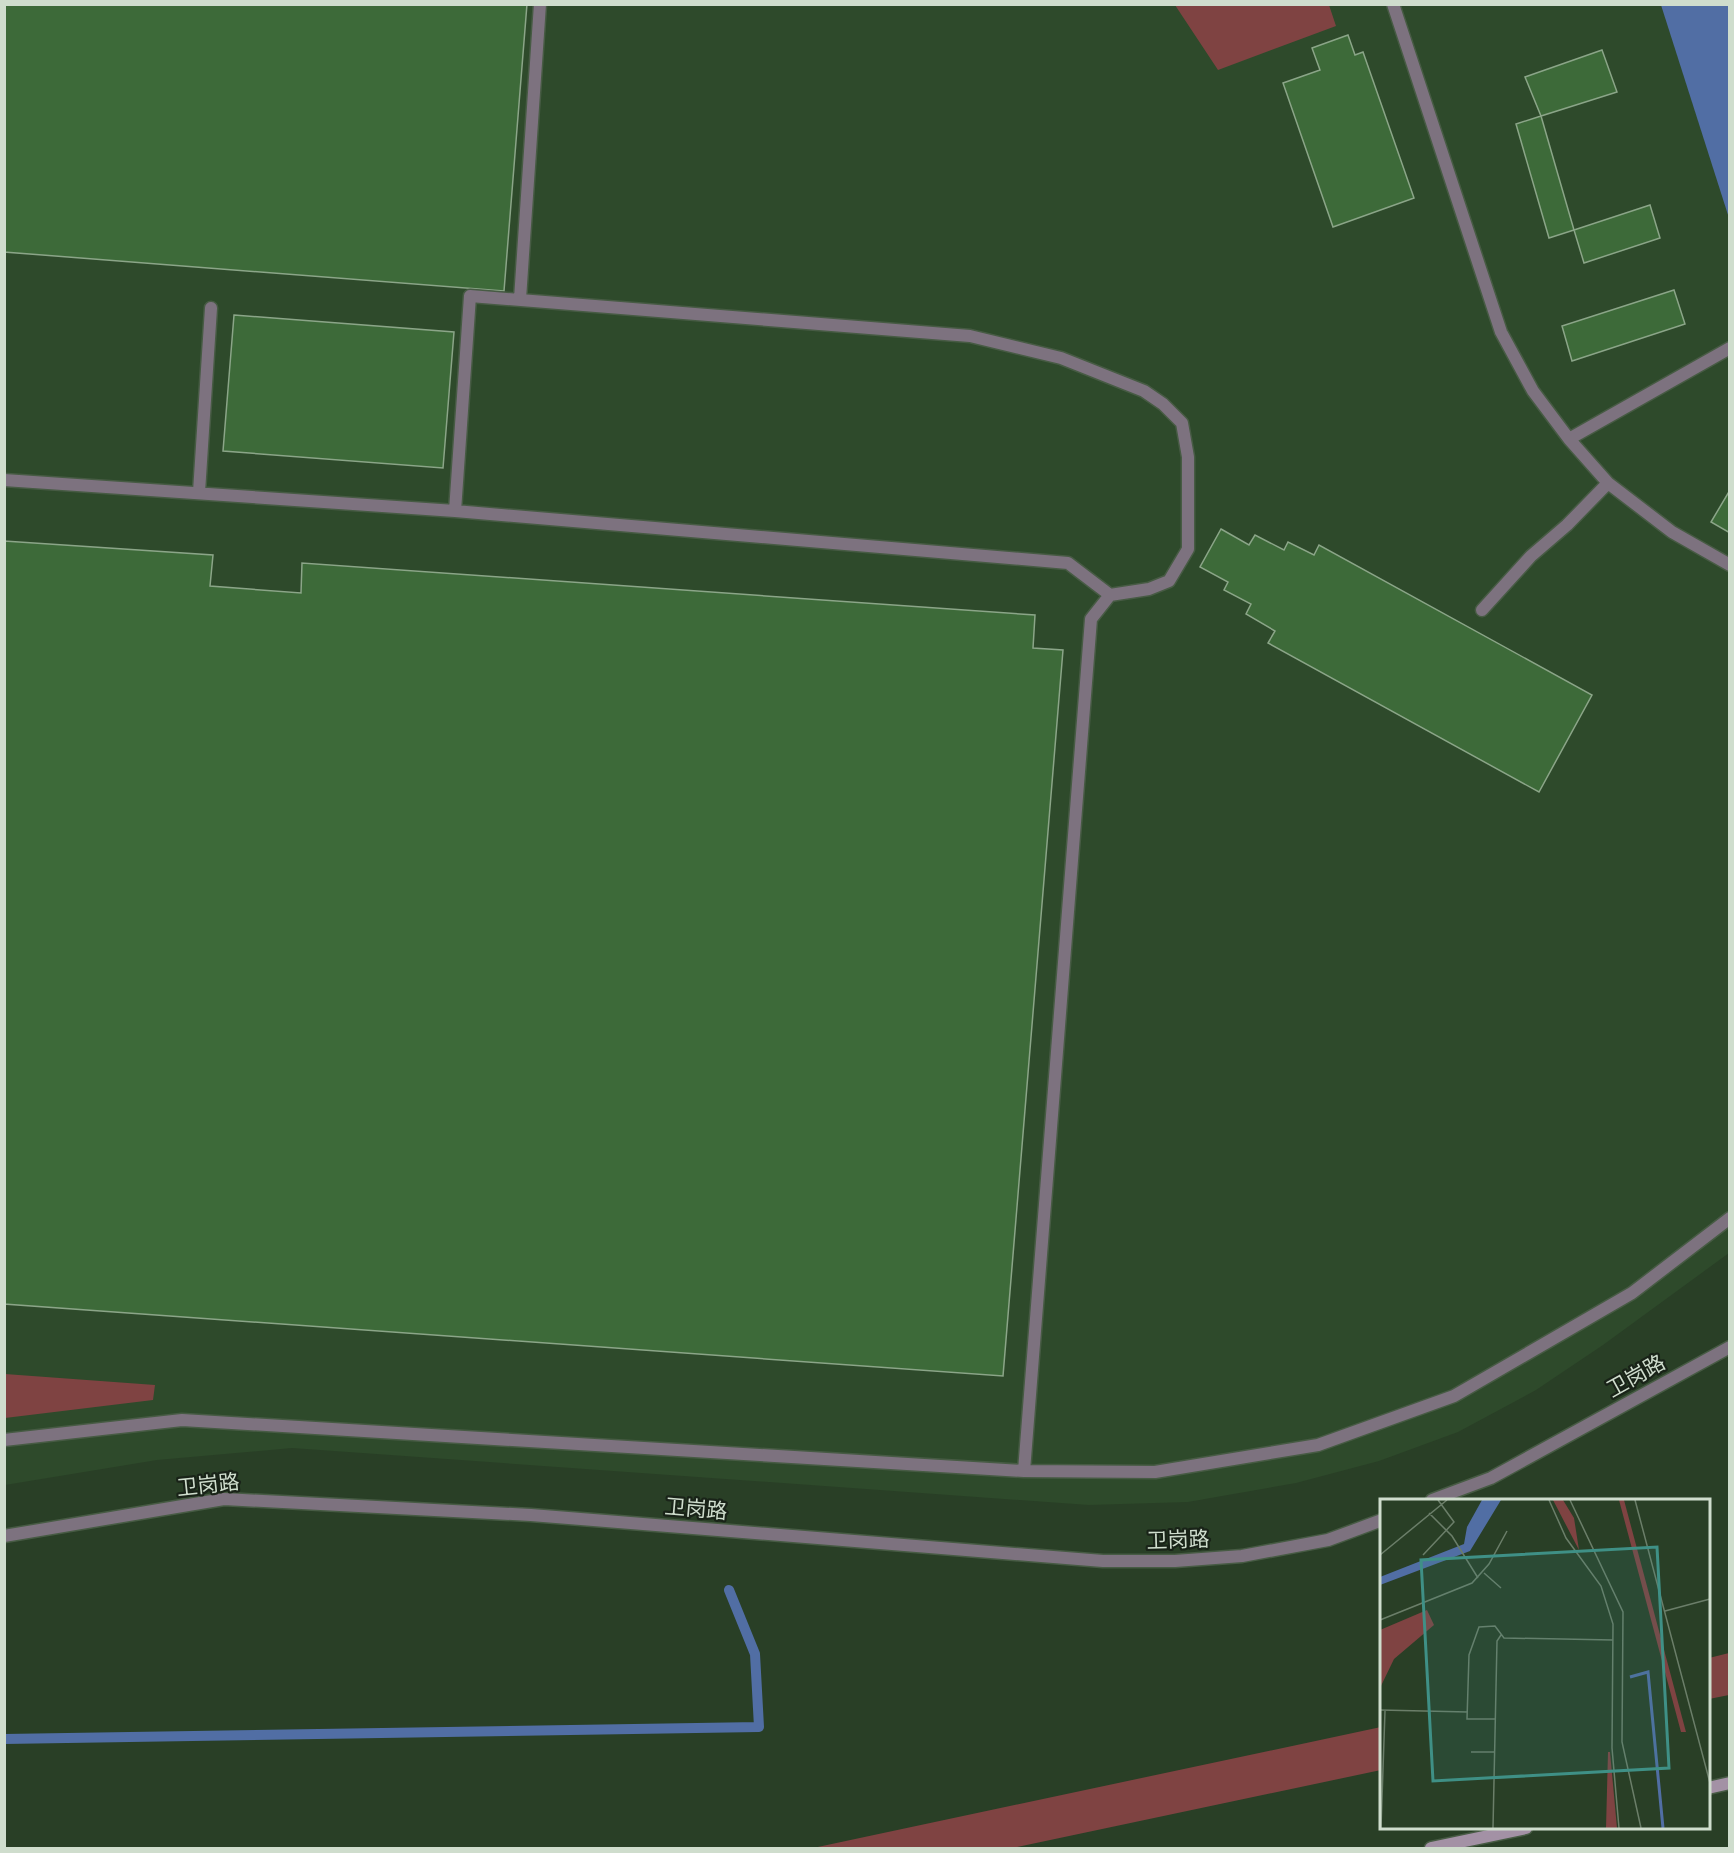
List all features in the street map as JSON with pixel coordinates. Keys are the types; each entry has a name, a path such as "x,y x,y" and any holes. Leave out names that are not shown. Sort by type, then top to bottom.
{"street":[{"path":"520,299 540,4"},
{"path":"1393,4 1501,332 1533,391 1569,439 1608,483 1671,532 1730,566"},
{"path":"455,511 470,296 970,336 1061,358 1143,391 1163,404 1182,423 1188,457 1188,549 1169,581 1149,589 1110,595 1091,619 1024,1471"},
{"path":"199,492 211,308"},
{"path":"1569,439 1730,348"},
{"path":"4,480 455,511 1068,563 1110,595"},
{"path":"1482,610 1530,556 1567,525 1608,483"},
{"path":"4,1440 182,1420 1024,1471 1155,1472 1318,1444 1454,1396 1632,1293 1730,1218"},
{"name":"卫岗路","path":"1435,1499 1491,1478 1730,1347"},
{"name":"卫岗路","path":"4,1536 224,1499 531,1515 1104,1561 1163,1561 1242,1556 1328,1540 1380,1521"},
{"path":"1710,1788 1730,1783"},
{"path":"1431,1848 1517,1829"}],"shaded area":[{"path":"5,5 1729,5 1729,1253 1603,1345 1536,1390 1458,1432 1379,1461 1296,1483 1188,1502 1089,1505 292,1448 157,1460 5,1485"},
{"path":"1175,5 1329,5 1336,26 1218,70"},
{"path":"4,1374 155,1385 153,1400 5,1418"},
{"path":"1729,1653 1729,1695 1710,1699 1710,1658"},
{"path":"1380,1727 1380,1770 1013,1848 813,1848"}],"water":[{"path":"1661,5 1729,5 1729,218"}],"building":[{"path":"4,4 527,4 504,291 4,252"},
{"path":"1348,35 1355,55 1363,52 1414,198 1333,227 1283,83 1320,70 1312,48"},
{"path":"1602,50 1617,92 1541,116 1525,77"},
{"path":"1541,116 1574,230 1549,238 1516,124"},
{"path":"1650,205 1660,238 1584,263 1574,230"},
{"path":"1674,290 1685,324 1572,361 1562,326"},
{"path":"234,315 454,332 443,468 223,451"},
{"path":"1730,490 1730,533 1711,522"},
{"path":"1221,529 1249,545 1255,535 1284,550 1288,542 1314,555 1319,545 1592,695 1539,792 1268,643 1275,631 1246,614 1251,604 1224,590 1228,582 1200,567"},
{"path":"4,541 213,555 210,586 301,593 302,563 1035,615 1033,648 1063,650 1003,1376 4,1304"}],"waterway":[{"path":"4,1739 759,1727 755,1654 729,1590"}]}
